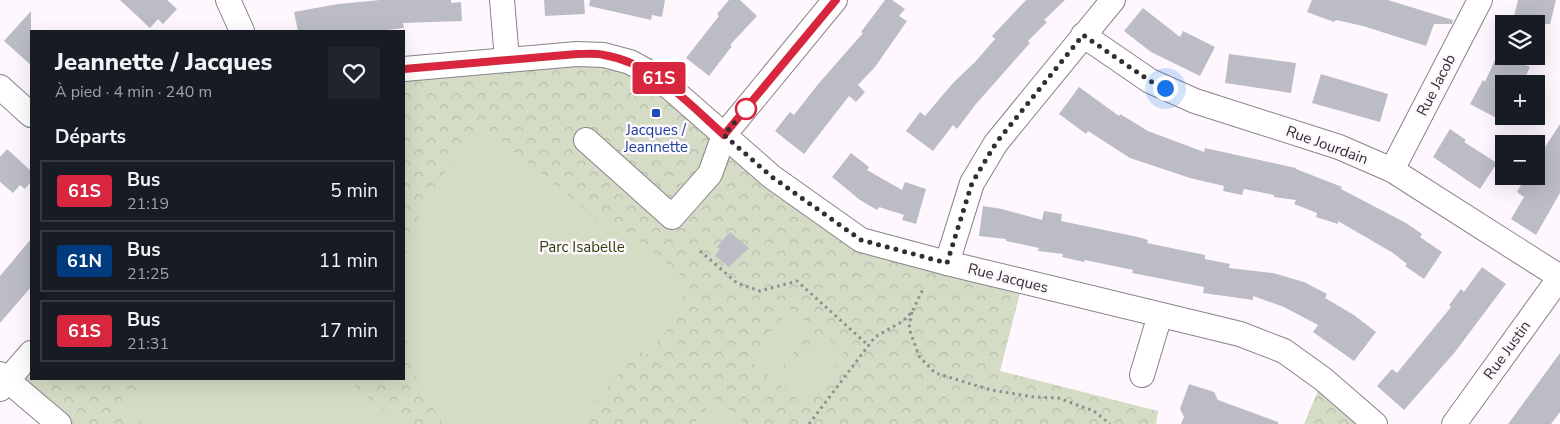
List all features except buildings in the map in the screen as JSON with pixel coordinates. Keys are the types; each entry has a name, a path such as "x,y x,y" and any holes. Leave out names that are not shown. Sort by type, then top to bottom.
{"street":[{"path":"228,0 242,30"},
{"path":"502,0 507,59"},
{"path":"586,140 672,217 710,174 724,135 836,0"},
{"path":"947,263 972,183 996,143 1113,0"},
{"name":"Rue Jacob","path":"1392,170 1480,0"},
{"name":"Rue Jourdain","path":"1083,35 1150,81 1195,101 1339,147 1392,170 1560,277"},
{"name":"Rue Jacques","path":"405,70 577,54 604,55 630,62 659,78 772,177 861,240 947,263 1240,334 1284,351 1323,379 1375,424"},
{"path":"0,87 30,114"},
{"name":"Rue Justin","path":"1454,424 1560,277"},
{"path":"1142,375 1160,315"},
{"path":"30,354 2,381 59,424"}],"path":[{"path":"700,251 737,282 760,291 797,281 869,346"},
{"path":"923,289 912,312 910,328 920,356 935,373 991,390 1034,397 1058,398 1094,411 1110,424"},
{"path":"809,424 875,337 903,321 912,312"}],"green space":[{"name":"Parc Isabelle","path":"630,62 861,240 1023,281 1000,371 1158,411 1156,424 59,424 7,380 30,353 30,380 405,380 405,69"},
{"path":"484,127 629,245 635,237 681,276 684,309 646,356 639,350 576,424 444,424 419,380 413,366 406,335 405,261 408,246 423,208 433,190"},
{"path":"790,309 814,328 772,379 749,359"},
{"path":"822,334 845,354 803,404 780,385"},
{"path":"1323,379 1379,424 1304,424"},
{"path":"150,380 347,380 401,424 142,424 125,410"},
{"path":"714,398 746,424 694,424"}],"bus line":[{"name":"61S","path":"405,69 577,54 604,55 630,62 659,78 724,135 836,0"}],"place":[{"name":"Jacques / Jeannette","path":"656,113"}],"route":[{"path":"746,109 724,135 772,177 861,240 947,263 972,183 996,143 1083,35 1150,81 1165,88"}]}
